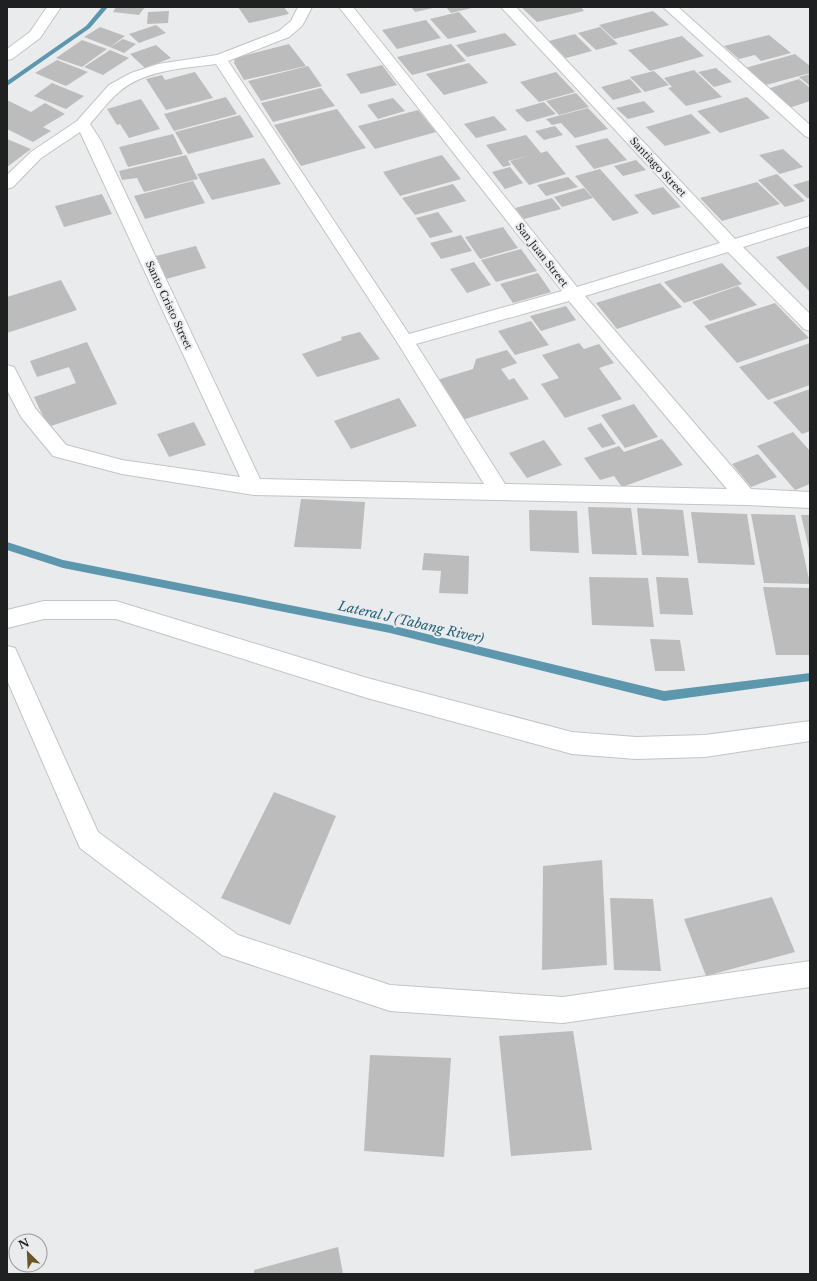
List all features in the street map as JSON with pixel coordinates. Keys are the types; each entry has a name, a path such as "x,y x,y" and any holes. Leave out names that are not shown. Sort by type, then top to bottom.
{"street":[{"path":"7,56 35,34 54,7"},
{"path":"7,184 36,155 82,124 114,88 136,76 163,67 220,59 284,34 297,23 305,7"},
{"name":"San Juan Street","path":"346,7 573,294 746,497"},
{"name":"Santiago Street","path":"508,7 730,245 810,326"},
{"path":"670,7 810,133"},
{"path":"220,59 405,341 499,492"},
{"name":"Santo Cristo Street","path":"82,124 93,141 254,487"},
{"path":"405,341 573,294 810,221"},
{"path":"7,372 28,412 60,451 122,466 254,487 746,497 810,500"},
{"path":"7,619 44,610 116,610 367,688 572,743 636,748 705,746 810,731"},
{"path":"7,655 89,840 231,946 390,998 563,1010 810,974"}],"building":[{"path":"116,7 145,7 139,15 113,12"},
{"path":"238,7 284,7 289,14 249,23"},
{"path":"411,7 433,7 433,8 415,12"},
{"path":"446,7 472,7 472,8 451,13"},
{"path":"521,7 581,7 584,11 537,22"},
{"path":"169,11 168,23 147,24 148,12"},
{"path":"653,11 669,25 614,39 599,25"},
{"path":"459,12 477,32 448,39 430,19"},
{"path":"426,20 441,38 397,49 382,30"},
{"path":"156,25 166,33 139,43 129,34"},
{"path":"100,27 125,36 110,47 84,37"},
{"path":"600,27 618,44 596,50 578,33"},
{"path":"505,33 517,45 467,57 456,45"},
{"path":"575,34 592,51 566,58 549,41"},
{"path":"769,35 791,53 761,61 755,55 739,59 724,46"},
{"path":"682,36 704,56 650,71 628,50"},
{"path":"123,39 136,44 124,53 110,47"},
{"path":"82,40 107,49 82,67 56,58"},
{"path":"289,44 306,66 244,80 234,63 235,58"},
{"path":"451,44 466,61 412,75 397,57"},
{"path":"156,45 171,58 145,68 130,54"},
{"path":"110,50 129,58 103,75 84,67"},
{"path":"795,54 810,66 810,73 766,85 745,68"},
{"path":"57,60 88,72 66,86 35,73"},
{"path":"469,63 488,83 444,95 426,74"},
{"path":"382,65 397,85 361,94 346,74"},
{"path":"308,66 322,86 261,101 248,81"},
{"path":"716,68 732,82 714,87 698,72"},
{"path":"694,70 722,97 686,106 668,88 672,87 664,78"},
{"path":"654,71 669,85 645,92 630,77"},
{"path":"195,72 213,98 166,110 146,79 162,75 165,80"},
{"path":"556,72 575,92 539,102 520,82"},
{"path":"810,74 810,86 799,77"},
{"path":"630,79 642,92 613,100 601,87"},
{"path":"799,79 810,88 810,101 789,108 767,89"},
{"path":"52,83 84,96 66,109 34,96"},
{"path":"321,88 335,106 273,122 261,103"},
{"path":"576,93 589,107 559,115 546,101"},
{"path":"226,97 237,114 174,131 164,114"},
{"path":"747,97 770,118 720,133 697,111"},
{"path":"393,98 405,111 378,119 367,105"},
{"path":"141,99 160,129 129,138 120,124 117,125 107,109"},
{"path":"7,100 31,112 45,103 65,114 43,127 51,131 33,142 7,129"},
{"path":"644,101 655,112 628,119 616,108"},
{"path":"544,102 556,114 527,122 515,110"},
{"path":"588,108 608,129 575,138 561,123 552,125 546,119"},
{"path":"337,109 366,148 301,166 274,125"},
{"path":"418,110 436,132 375,149 358,126"},
{"path":"691,114 711,133 665,146 646,127"},
{"path":"240,115 254,137 188,154 175,132"},
{"path":"494,116 507,130 476,138 464,124"},
{"path":"555,126 563,135 544,140 535,131"},
{"path":"173,134 183,154 128,167 119,147"},
{"path":"526,135 541,153 547,151 566,174 529,185 510,161 532,155 508,161 511,165 503,167 486,145"},
{"path":"607,138 627,160 594,169 575,146"},
{"path":"7,139 31,149 7,167"},
{"path":"783,149 803,167 780,174 759,155"},
{"path":"186,155 198,179 144,192 137,178 122,180 119,171"},
{"path":"442,155 461,179 400,196 383,172"},
{"path":"264,158 281,184 212,200 197,174"},
{"path":"636,160 646,170 623,176 614,166"},
{"path":"510,167 523,183 505,189 492,172"},
{"path":"600,169 639,213 613,221 575,176"},
{"path":"777,174 805,201 785,207 758,180"},
{"path":"568,177 578,187 546,196 537,185"},
{"path":"810,180 810,198 807,198 793,185"},
{"path":"193,181 205,203 145,219 134,196"},
{"path":"757,182 780,204 722,221 700,198"},
{"path":"453,184 466,201 415,215 402,198"},
{"path":"663,187 681,207 653,215 634,195"},
{"path":"584,188 593,198 562,207 554,197"},
{"path":"102,194 112,214 64,227 55,206"},
{"path":"552,198 561,209 524,219 515,208"},
{"path":"438,212 453,232 430,238 416,218"},
{"path":"503,227 518,248 480,259 465,237"},
{"path":"461,235 472,251 441,259 430,243"},
{"path":"196,246 206,268 166,279 156,256"},
{"path":"810,246 810,292 776,257"},
{"path":"521,249 537,271 496,282 481,260"},
{"path":"474,262 491,285 467,293 450,269"},
{"path":"722,263 742,284 684,303 664,282"},
{"path":"538,273 551,292 513,303 500,284"},
{"path":"61,280 77,310 7,333 7,297"},
{"path":"660,283 682,307 617,329 596,303"},
{"path":"738,286 757,305 710,321 692,302"},
{"path":"775,303 809,338 737,363 704,326"},
{"path":"566,306 576,320 541,331 530,316"},
{"path":"531,321 549,345 515,355 498,331"},
{"path":"360,332 380,359 317,377 302,354 342,340 341,337"},
{"path":"87,342 117,404 48,427 34,397 76,383 69,367 37,377 30,361"},
{"path":"579,343 584,349 599,344 614,363 599,368 622,399 565,418 541,384 559,378 542,355"},
{"path":"810,343 810,385 768,400 739,367"},
{"path":"507,350 517,363 501,369 509,380 514,378 529,399 462,420 437,380 473,369 476,359"},
{"path":"810,389 810,431 802,434 773,402"},
{"path":"399,398 417,426 351,449 334,421"},
{"path":"634,404 658,437 625,448 601,415"},
{"path":"194,422 206,445 169,457 157,434"},
{"path":"601,423 616,444 602,448 587,428"},
{"path":"793,432 810,451 810,484 795,490 757,446"},
{"path":"662,439 683,465 622,487 614,476 600,480 584,458 619,446 624,452"},
{"path":"544,440 562,465 527,478 509,453"},
{"path":"758,454 777,477 751,487 732,464"},
{"path":"301,499 365,502 361,549 294,547"},
{"path":"588,507 631,508 637,555 592,554"},
{"path":"637,508 683,510 689,556 642,555"},
{"path":"529,510 577,511 579,553 530,551"},
{"path":"691,512 747,514 755,565 698,563"},
{"path":"751,514 795,515 810,584 764,583"},
{"path":"801,515 810,515 810,549 809,549"},
{"path":"424,553 469,556 468,594 439,593 441,571 422,570"},
{"path":"589,577 648,578 654,627 592,625"},
{"path":"656,577 688,578 693,615 660,614"},
{"path":"763,587 809,588 810,655 776,655"},
{"path":"650,639 680,640 685,671 655,671"},
{"path":"274,792 336,816 290,925 221,898"},
{"path":"602,860 607,965 542,970 543,866"},
{"path":"772,897 795,952 706,976 684,919"},
{"path":"610,898 653,899 661,971 614,970"},
{"path":"573,1031 592,1150 511,1156 499,1036"},
{"path":"370,1055 451,1058 444,1157 364,1151"},
{"path":"338,1247 343,1274 254,1274 254,1270"}],"waterway":[{"name":"Lateral J (Tabang River)","path":"7,84 88,27 105,7"},
{"name":"Lateral J (Tabang River)","path":"7,546 63,564 390,629 664,696 810,677"}]}
